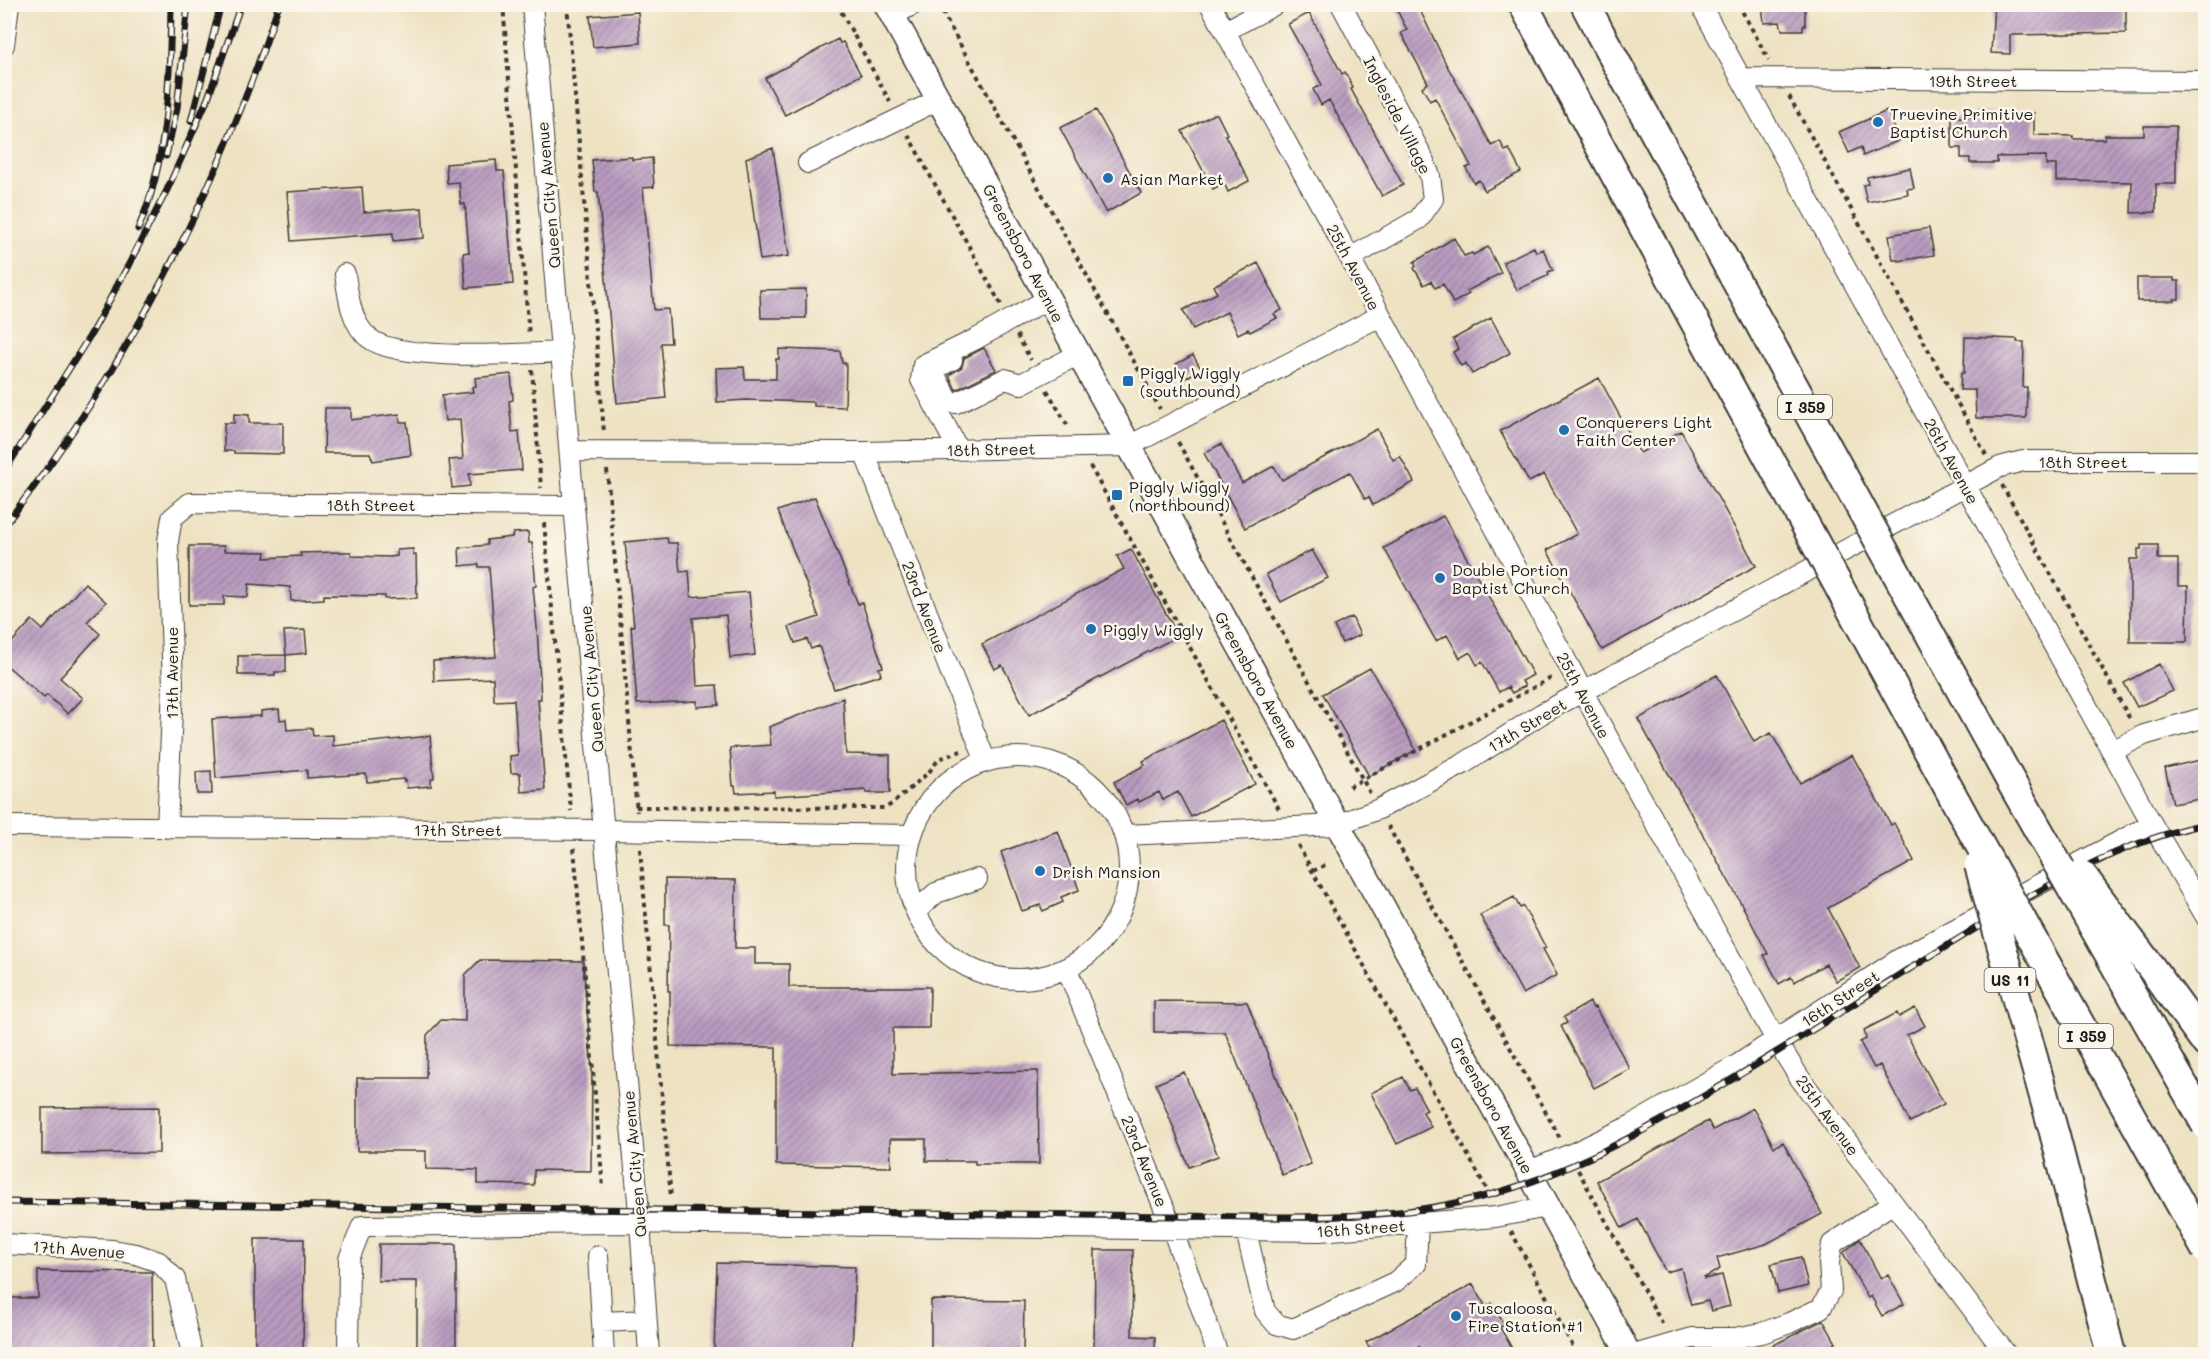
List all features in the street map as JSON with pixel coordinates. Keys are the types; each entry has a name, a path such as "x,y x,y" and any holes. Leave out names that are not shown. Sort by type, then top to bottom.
{"highway":[{"name":"I 359","path":"1523,4 1967,822 2205,1250"},
{"name":"I 359","path":"1585,4 2010,780 2205,1125"},
{"path":"2010,780 2205,1043"},
{"name":"US 11","path":"1967,822 2055,1136 2111,1354"}],"main road":[{"name":"Greensboro Avenue","path":"889,10 1629,1354"}],"street":[{"path":"4,45 9,4"},
{"name":"Queen City Avenue","path":"532,4 574,506 640,1223 649,1354"},
{"path":"889,10 914,4"},
{"name":"25th Avenue","path":"1210,4 1350,258 1570,668 1776,1040 1799,1077 2006,1354"},
{"path":"1225,31 1276,4"},
{"name":"Ingleside Village","path":"1341,4 1420,154 1430,176 1433,199 1419,219 1350,258"},
{"name":"26th Avenue","path":"1700,4 2205,917"},
{"name":"19th Street","path":"1741,78 2205,81"},
{"path":"808,163 938,100"},
{"path":"345,274 349,302 360,327 369,339 383,345 419,352 461,355 561,352"},
{"path":"958,449 921,380 923,365 1048,299"},
{"name":"18th Street","path":"570,451 864,452 1129,446 1380,316"},
{"path":"976,339 971,349 936,368 934,374 950,402 956,403 1005,379 1021,384 1079,354"},
{"name":"23rd Avenue","path":"864,452 982,754"},
{"name":"18th Street","path":"1965,484 1994,470 2023,461 2205,461"},
{"name":"17th Street","path":"1125,835 1336,825 1379,809 1463,764 1541,714 1965,484"},
{"name":"18th Street","path":"172,518 190,503 574,506"},
{"name":"17th Avenue","path":"166,828 173,686 168,541 172,518"},
{"path":"2112,751 2140,737 2205,717"},
{"path":"982,754 1043,760 1065,768 1086,780 1102,795 1114,811 1125,835 1130,856 1130,877 1125,902 1102,942 1067,969 1040,977 1018,979 995,977 972,969 952,958 936,943 922,924 916,911 907,879 907,856 912,835 920,816 936,793 982,754"},
{"name":"16th Street","path":"1529,1171 1632,1125 1737,1065 1899,959 2152,824"},
{"name":"17th Street","path":"4,826 605,830 912,835"},
{"path":"916,911 936,894 977,879"},
{"name":"23rd Avenue","path":"1067,969 1173,1230 1218,1354"},
{"path":"1637,1354 1692,1338 1735,1338 1762,1333 1821,1308 1831,1291 1829,1263 1832,1244 1893,1203"},
{"name":"16th Street","path":"348,1354 349,1259 362,1226 640,1223 1319,1231 1503,1216 1547,1208"},
{"path":"1246,1231 1265,1311 1276,1324 1293,1329 1395,1282 1416,1264 1418,1223"},
{"name":"17th Avenue","path":"4,1244 113,1250 136,1254 159,1262 175,1279 192,1354"},
{"path":"598,1256 604,1354"},
{"path":"602,1322 646,1320"}],"path":[{"path":"503,4 543,505"},
{"path":"567,4 605,451"},
{"path":"837,4 1485,1186"},
{"path":"938,4 1673,1342"},
{"path":"1738,4 2140,737"},
{"path":"1349,787 1570,668"},
{"path":"636,807 885,808 929,772 939,759 982,754"},
{"path":"1312,871 1329,863"},
{"path":"1503,1216 1577,1354"}],"building":[{"path":"1394,4 1417,4 1446,64 1492,146 1500,141 1505,151 1509,149 1521,172 1485,191 1479,180 1474,183 1466,168 1471,166 1435,98 1430,101 1422,87 1428,83 1401,33 1407,30"},
{"path":"1762,4 1805,4 1803,30 1782,30 1780,22 1764,23"},
{"path":"1994,4 2126,4 2126,33 2010,35 2010,54 1991,53"},
{"path":"638,12 640,43 593,47 590,16"},
{"path":"1309,13 1342,74 1345,72 1353,88 1351,89 1403,185 1382,196 1329,100 1321,105 1313,89 1322,85 1288,24"},
{"path":"838,39 840,43 843,42 861,75 785,115 765,78"},
{"path":"1096,110 1141,193 1106,213 1060,128"},
{"name":"Truevine Primitive Baptist Church","path":"1887,111 1900,140 1863,156 1861,147 1849,153 1839,132"},
{"path":"1973,112 2034,113 2034,135 2073,136 2073,139 2105,139 2105,135 2144,135 2144,126 2176,126 2176,184 2156,184 2156,212 2131,213 2132,182 2056,181 2056,165 2046,165 2046,156 1997,157 1997,163 1970,163 1970,158 1961,158 1961,148 1952,148 1952,117 1973,117"},
{"path":"1217,114 1227,134 1225,135 1249,181 1228,192 1224,183 1213,189 1182,131"},
{"path":"773,148 789,256 760,260 746,158"},
{"path":"632,157 632,160 652,158 654,187 643,188 654,310 668,309 671,343 661,343 666,398 617,403 598,192 595,192 592,160"},
{"path":"496,160 497,171 504,171 513,284 466,288 463,253 469,252 465,204 461,204 459,182 447,183 446,164"},
{"path":"1910,168 1914,188 1907,189 1908,194 1867,202 1863,185 1868,184 1867,177"},
{"path":"362,187 364,212 422,208 424,238 393,241 393,233 291,241 287,192"},
{"path":"1929,228 1934,255 1893,260 1889,235"},
{"path":"1454,238 1464,256 1472,253 1473,255 1488,247 1501,273 1467,291 1469,294 1453,303 1443,284 1435,288 1431,281 1424,285 1414,268 1416,266 1414,262"},
{"path":"1534,247 1536,252 1543,249 1553,270 1548,272 1549,275 1517,290 1503,262"},
{"path":"1258,263 1282,310 1274,314 1277,318 1250,332 1248,329 1238,334 1227,312 1193,329 1183,310 1217,293 1213,286"},
{"path":"2137,278 2174,278 2174,281 2179,281 2179,299 2174,299 2175,301 2137,301"},
{"path":"806,289 806,318 761,318 760,290"},
{"path":"1491,318 1510,353 1472,374 1466,363 1461,366 1453,352 1458,349 1453,339"},
{"path":"1965,337 2017,339 2017,342 2024,342 2023,387 2027,387 2026,418 1976,418 1975,390 1960,390 1961,373 1964,373"},
{"path":"984,348 996,370 956,390 949,375 962,367 964,358"},
{"path":"779,349 840,351 842,363 846,363 845,407 814,406 814,402 745,400 717,402 716,368 744,367 745,379 776,379 776,359 779,359"},
{"path":"1193,355 1201,369 1184,379 1176,364"},
{"path":"511,374 513,400 509,401 512,432 519,431 522,470 469,474 470,486 452,488 449,460 463,459 460,419 445,421 442,395 473,392 472,387 476,386 475,378"},
{"path":"1599,378 1640,453 1681,431 1756,566 1602,650 1547,550 1577,534 1544,474 1529,482 1500,431"},
{"path":"325,408 351,408 351,420 399,414 400,422 407,422 411,455 373,461 370,453 324,453"},
{"path":"234,414 249,415 249,423 283,423 283,454 224,451 224,423 234,423"},
{"path":"1377,429 1393,460 1400,456 1414,482 1373,505 1369,497 1365,499 1350,472 1245,528 1204,453 1221,444 1242,483 1274,466 1282,480"},
{"path":"815,497 858,604 862,602 883,667 879,668 881,675 834,689 819,646 811,649 807,639 795,643 789,627 819,617 778,511"},
{"name":"Double Portion Baptist Church","path":"1443,516 1533,675 1522,681 1525,686 1512,693 1508,687 1499,692 1482,662 1477,665 1470,652 1460,658 1447,635 1436,641 1384,548"},
{"path":"528,532 529,543 532,543 536,586 533,587 545,790 521,792 520,773 511,773 510,756 518,755 514,700 494,701 493,678 434,681 433,661 496,657 489,567 479,567 479,564 460,566 459,548 487,545 487,540 512,537 513,533"},
{"path":"667,538 668,543 677,543 680,572 689,571 691,597 749,592 755,655 730,658 726,615 693,618 697,686 717,685 719,705 697,707 697,701 637,704 631,626 634,626 625,542"},
{"path":"2141,545 2158,545 2158,559 2178,559 2178,586 2188,586 2187,642 2130,642 2130,559 2138,559 2138,549 2141,549"},
{"path":"189,546 224,546 224,551 266,552 265,558 301,556 300,553 342,552 351,552 351,556 390,557 397,556 397,550 413,549 413,555 416,555 417,598 385,599 385,596 324,595 324,599 291,601 290,587 249,584 248,597 224,596 224,605 189,605"},
{"path":"1131,549 1178,636 1029,715 1002,665 995,669 982,644 1124,569 1117,556"},
{"path":"1312,550 1328,578 1281,602 1266,574"},
{"path":"85,583 106,602 87,622 100,634 60,678 83,698 68,714 47,695 44,698 4,663 4,651 32,620 43,630"},
{"path":"1352,617 1360,635 1342,643 1334,626"},
{"path":"305,630 307,653 286,655 284,631"},
{"path":"286,655 286,672 275,672 275,675 238,675 238,656"},
{"path":"2159,664 2173,691 2137,707 2124,683"},
{"path":"1370,668 1416,750 1369,776 1323,694"},
{"path":"1717,675 1754,742 1771,733 1800,783 1852,755 1891,825 1894,823 1914,861 1828,908 1860,968 1836,981 1826,964 1794,982 1791,977 1779,984 1764,955 1768,954 1742,905 1638,719"},
{"path":"843,698 846,754 890,755 890,793 866,793 866,790 774,796 774,791 736,793 735,786 733,786 730,748 771,745 769,727"},
{"path":"279,709 280,720 286,719 287,730 312,728 313,736 333,735 333,746 430,736 434,778 431,779 431,786 407,788 404,779 367,782 366,774 307,778 307,770 216,778 212,719 261,716 261,711"},
{"path":"1221,720 1255,784 1191,817 1178,792 1163,800 1159,792 1139,802 1137,799 1126,805 1114,782 1145,765 1143,761"},
{"path":"2205,759 2205,798 2173,804 2165,768"},
{"path":"211,771 212,794 197,794 196,772"},
{"name":"Drish Mansion","path":"1058,831 1079,890 1061,897 1063,902 1043,911 1040,905 1022,911 1001,852"},
{"path":"665,879 736,880 735,948 755,948 755,964 789,964 789,987 930,987 929,1028 893,1028 893,1074 1038,1071 1039,1164 926,1161 926,1139 890,1139 891,1167 776,1165 776,1047 670,1046 669,925 665,925"},
{"path":"1514,897 1520,908 1523,906 1546,948 1543,949 1557,975 1523,994 1480,915"},
{"path":"480,960 583,961 592,1070 591,1171 534,1170 534,1185 478,1184 478,1170 426,1169 426,1151 357,1151 357,1078 426,1078 427,1035 441,1020 465,1021 465,975"},
{"path":"1154,1001 1247,1002 1311,1164 1282,1175 1225,1032 1154,1032"},
{"path":"1590,1002 1630,1069 1594,1088 1561,1026 1567,1023 1564,1017"},
{"path":"1915,1008 1925,1026 1907,1035 1944,1104 1910,1122 1880,1065 1874,1068 1860,1042 1866,1039 1864,1030 1897,1013 1899,1017"},
{"path":"1184,1072 1218,1156 1189,1167 1156,1084"},
{"path":"1403,1077 1410,1090 1415,1088 1427,1110 1423,1112 1431,1127 1397,1144 1371,1093"},
{"path":"159,1107 159,1153 42,1154 42,1108"},
{"path":"1753,1108 1774,1147 1783,1142 1822,1214 1766,1244 1717,1258 1720,1269 1704,1279 1722,1275 1730,1306 1711,1311 1708,1301 1691,1305 1681,1268 1666,1272 1638,1219 1622,1228 1597,1181 1708,1121 1713,1130"},
{"path":"255,1239 304,1239 303,1354 255,1354"},
{"path":"1860,1239 1881,1279 1888,1275 1904,1304 1882,1316 1871,1296 1868,1298 1843,1253"},
{"path":"379,1244 456,1244 456,1354 417,1354 417,1281 378,1281"},
{"path":"1095,1250 1133,1250 1132,1336 1155,1337 1155,1354 1094,1354"},
{"path":"1801,1257 1808,1286 1778,1293 1771,1264"},
{"path":"717,1263 855,1267 852,1354 714,1354"},
{"path":"38,1271 152,1272 153,1354 4,1354 4,1298 38,1298"},
{"name":"Tuscaloosa Fire Station #1","path":"1473,1284 1486,1307 1492,1303 1504,1325 1500,1327 1515,1354 1424,1354 1419,1346 1402,1354 1373,1354 1366,1342"},
{"path":"931,1300 1024,1301 1023,1354 931,1354"},
{"path":"1823,1320 1836,1343 1816,1354 1756,1354"}],"railway":[{"path":"138,229 156,176 161,148 168,89 171,4"},
{"path":"166,156 177,108 188,4"},
{"path":"191,121 221,4"},
{"path":"4,472 91,334 167,190 208,98 241,4"},
{"path":"4,526 90,405 164,277 227,143 279,4"},
{"path":"4,1202 1256,1217 1361,1215 1439,1206 1498,1193 1591,1157 1738,1076 1969,933 2066,876 2134,845 2206,824"}],"place":[{"name":"Truevine Primitive Baptist Church","path":"1878,122"},
{"name":"Asian Market","path":"1108,178"},
{"name":"Piggly Wiggly (southbound)","path":"1128,381"},
{"name":"Conquerers Light Faith Center","path":"1564,430"},
{"name":"Piggly Wiggly (northbound)","path":"1117,495"},
{"name":"Double Portion Baptist Church","path":"1440,578"},
{"name":"Piggly Wiggly","path":"1091,629"},
{"name":"Drish Mansion","path":"1040,871"},
{"name":"Tuscaloosa Fire Station #1","path":"1456,1316"}]}
